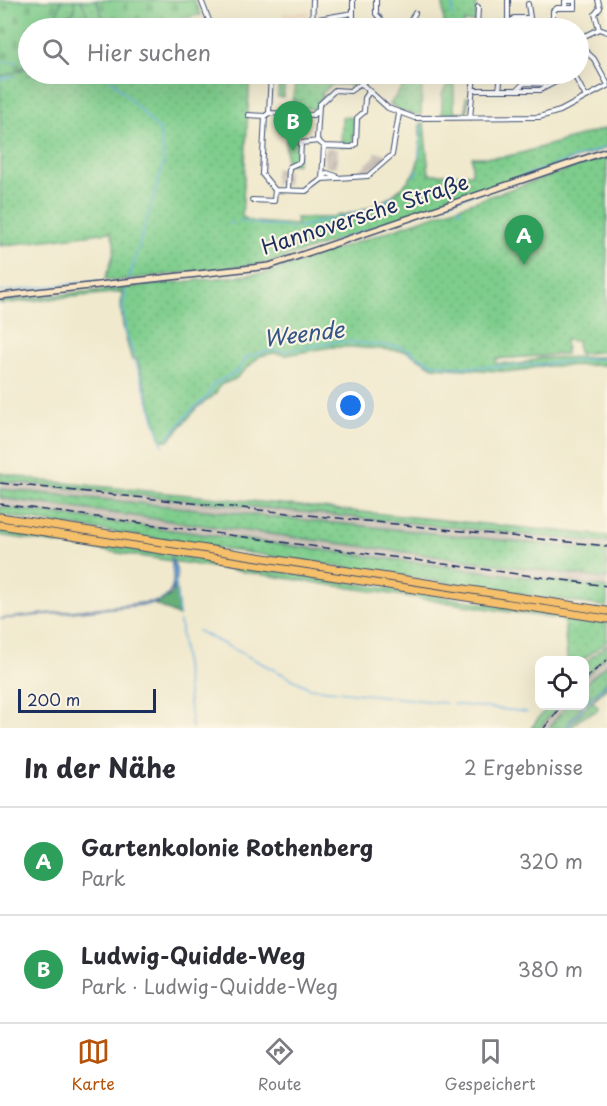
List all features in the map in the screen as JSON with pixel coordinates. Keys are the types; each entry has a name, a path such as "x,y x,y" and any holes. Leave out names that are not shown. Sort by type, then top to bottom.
{"highway":[{"path":"0,517 607,611"},
{"path":"0,525 607,619"}],"street":[{"path":"201,0 208,18"},
{"path":"312,18 313,0"},
{"path":"353,0 353,18"},
{"path":"376,0 376,14 380,18"},
{"path":"508,0 508,18"},
{"path":"598,0 600,8 595,14 599,29"},
{"path":"514,18 530,18 528,4"},
{"path":"477,18 478,7"},
{"path":"553,18 553,12 557,8 565,8"},
{"path":"324,18 353,13"},
{"path":"413,18 416,13"},
{"path":"347,14 351,18"},
{"path":"589,34 599,29 607,32"},
{"path":"318,141 319,105 335,90 350,91 362,84 369,92 399,114 415,118 539,117 586,97 607,84 589,54"},
{"path":"252,200 274,201 275,190 262,174 270,84"},
{"path":"470,118 470,99 474,84"},
{"path":"499,90 500,84"},
{"path":"517,91 523,84"},
{"path":"474,90 540,90 552,84"},
{"path":"579,84 586,97"},
{"path":"288,190 289,167 300,162 301,143 318,141 324,146 352,147 356,144 357,118 364,112 365,98 369,92"},
{"path":"248,115 313,115 318,110"},
{"path":"275,190 306,191 322,179 332,179 336,176 368,176 392,155 399,114"},
{"path":"322,179 324,146"},
{"name":"Hannoversche Straße","path":"0,296 253,269 288,262 607,151"}],"shaded area":[{"path":"309,11 308,18 283,18 283,13"},
{"path":"325,147 338,149 337,167 324,167"},
{"path":"375,152 385,153 385,159 364,174 360,170 375,156"},
{"path":"275,168 288,170 287,185 274,184"},
{"path":"0,481 607,543 607,551 0,489"},
{"path":"0,498 607,579 607,588 0,507"},
{"path":"607,654 607,664 589,680 589,672"},
{"path":"555,710 563,710 549,728 540,728"}],"green space":[{"path":"0,0 61,0 56,18 18,18 18,70 1,76"},
{"path":"61,0 96,0 103,17 106,18 56,18"},
{"path":"74,0 81,0 87,14 84,18 62,18 74,12"},
{"path":"96,0 194,0 201,15 185,18 103,17"},
{"path":"443,0 476,0 476,18 444,18"},
{"path":"18,71 18,84 249,84 242,217 255,222 297,225 296,218 344,215 376,205 390,197 403,187 416,169 419,156 420,124 424,124 429,174 472,174 472,157 504,157 607,128 607,148 270,263 113,281 105,279 114,249 110,232 0,246 0,76"},
{"path":"279,84 285,84 283,97 278,97"},
{"path":"294,84 356,85 351,88 349,85 332,85 321,94 323,97 317,103 316,109 299,108 299,101 292,101"},
{"path":"422,84 421,115 403,112 390,104 403,86"},
{"path":"454,84 454,112 466,112 466,97 468,97 467,115 442,114 442,95 446,86"},
{"path":"342,117 356,118 352,146 341,146"},
{"path":"286,140 300,140 297,164 286,164"},
{"path":"607,156 607,351 578,354 577,341 565,340 566,354 496,359 496,363 520,364 541,358 607,357 607,365 541,366 515,372 433,367 406,351 331,347 287,355 274,353 260,356 235,379 220,385 215,394 197,408 169,440 161,440 137,359 132,360 127,343 122,318 122,292 0,304 0,301 267,273"},
{"path":"0,473 45,481 607,536 607,543 0,481"},
{"path":"0,489 607,551 607,579 0,498"},
{"path":"0,507 607,588 607,607 0,515"},
{"path":"0,529 607,622 607,641 588,656 567,656 564,620 0,535"},
{"path":"176,586 179,616 154,604 172,595"},
{"path":"607,644 607,654 589,673 589,660"},
{"path":"607,664 607,681 589,700 589,680"},
{"path":"607,684 607,688 592,701 598,707 597,711 582,717 571,728 567,728 583,710 589,710 589,704"},
{"path":"545,710 555,710 540,728 531,728"},
{"path":"563,710 580,710 564,728 549,728"}],"water":[{"path":"171,558 175,565 176,579 171,592 166,597 173,582"},
{"path":"160,601 152,604 0,619"}],"waterway":[{"path":"452,0 452,16"},
{"path":"0,62 18,62"},
{"path":"0,79 14,76"},
{"path":"116,84 160,131 164,162 129,279"},
{"path":"419,157 421,125"},
{"path":"333,242 607,147"},
{"path":"414,176 417,171"},
{"path":"381,204 394,196"},
{"path":"459,207 460,211"},
{"path":"336,219 374,208"},
{"path":"298,227 332,219"},
{"path":"239,221 247,222"},
{"path":"228,223 233,223"},
{"path":"249,223 294,228"},
{"path":"0,292 98,281"},
{"path":"126,289 123,307 125,329 163,446"},
{"name":"Weende","path":"167,439 188,414 208,396 214,384 238,371 247,357 270,350 285,351 339,341 402,347 430,363 457,367 519,366 607,358"},
{"path":"175,580 179,616"},
{"path":"180,622 192,728"},
{"path":"198,631 310,688 446,703"},
{"path":"589,700 607,683"},
{"path":"453,704 527,712"},
{"path":"566,728 581,710"}],"railway":[{"path":"0,483 607,546"},
{"path":"0,504 607,586"},
{"path":"589,676 607,660"},
{"path":"544,728 559,710"}],"place":[{"name":"Ludwig-Quidde-Weg","path":"293,151"},
{"name":"Gartenkolonie Rothenberg","path":"524,265"}]}
